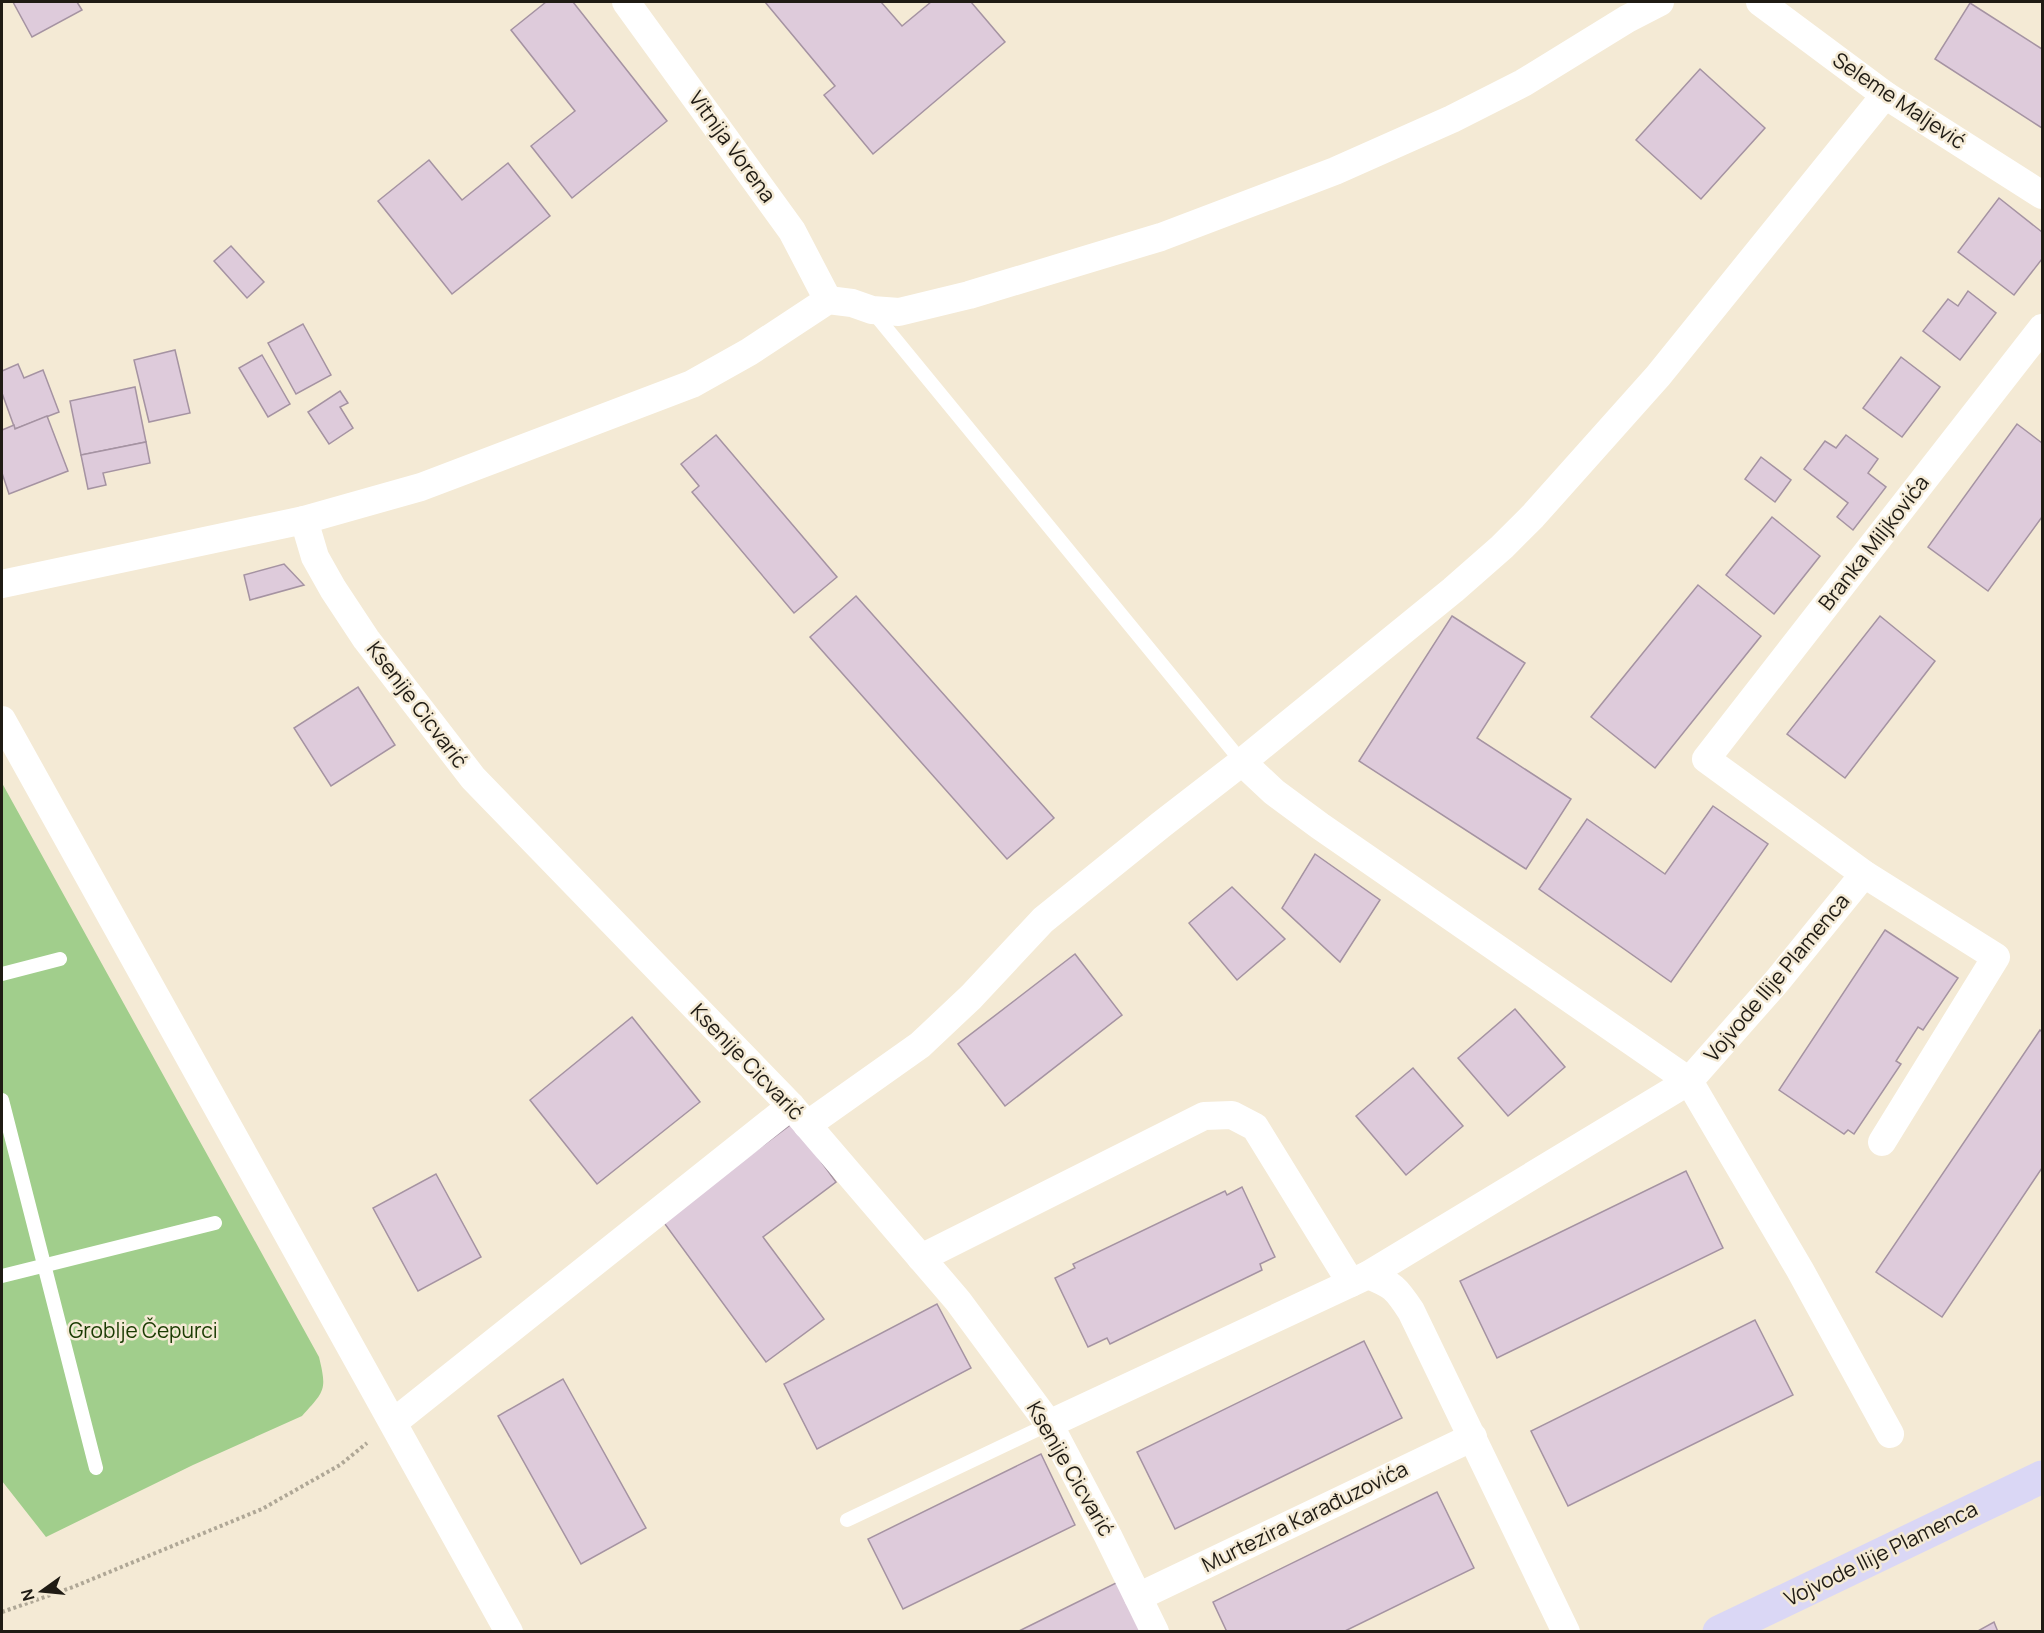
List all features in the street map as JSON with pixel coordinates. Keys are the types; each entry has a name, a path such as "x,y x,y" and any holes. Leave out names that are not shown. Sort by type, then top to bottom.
{"street":[{"name":"Vitnija Vorena","path":"626,2 792,231 828,300"},
{"path":"2,584 304,520 421,487 692,384 749,352 828,300 852,303 872,310 899,312 991,288 1161,237 1335,171 1452,119 1523,83 1627,19 1660,2"},
{"name":"Seleme Maljević","path":"1760,2 1885,95 2043,195"},
{"path":"394,1422 799,1116 920,1045 971,997 1043,920 1242,762 1502,547 1533,516 1658,376 1885,95"},
{"name":"Branka Miljkovića","path":"1706,759 2043,328"},
{"name":"Ksenije Cicvarić","path":"304,520 315,557 333,589 366,639 473,778 799,1116 958,1301 1049,1424 1155,1632"},
{"path":"2,720 509,1632"},
{"name":"Vojvode Ilije Plamenca","path":"1706,759 1864,874 1996,957 1882,1142"},
{"path":"1242,762 1274,792 1320,826 1689,1080 1800,1270 1890,1434"},
{"name":"Vojvode Ilije Plamenca","path":"1049,1424 1359,1279 1689,1080 1778,980 1864,874"},
{"path":"921,1258 1204,1116 1232,1114 1255,1127 1359,1279 1385,1282 1397,1290 1411,1311 1566,1632"},
{"name":"Murtezira Karađuzovića","path":"1138,1596 1473,1437"},
{"name":"Vojvode Ilije Plamenca","path":"1719,1632 2043,1477"}],"lane":[{"path":"872,310 1242,762"},
{"path":"2,974 60,959"},
{"path":"2,1100 96,1468"},
{"path":"2,1276 215,1223"},
{"path":"847,1520 1049,1424"}],"path":[{"path":"2,1612 73,1587 262,1509 340,1466 394,1422"}],"green space":[{"name":"Groblje Čepurci","path":"2,783 319,1357 323,1377 320,1395 302,1416 193,1465 46,1537 2,1481"}],"building":[{"path":"13,2 77,2 82,10 32,37"},
{"path":"546,2 573,2 667,121 572,198 531,146 575,111 511,30"},
{"path":"765,2 881,2 902,26 931,2 971,2 1005,42 873,154 824,95 835,86"},
{"path":"1970,3 2042,49 2042,128 1935,59"},
{"path":"1700,69 1765,128 1701,199 1636,140"},
{"path":"429,160 462,200 508,163 550,216 452,294 378,201"},
{"path":"1999,198 2042,232 2042,259 2014,295 1958,252"},
{"path":"231,246 264,282 247,298 214,261"},
{"path":"1968,291 1996,313 1960,360 1923,331 1948,299 1958,306"},
{"path":"303,324 331,375 296,394 268,343"},
{"path":"175,350 190,413 149,422 134,360"},
{"path":"262,355 290,404 268,417 239,368"},
{"path":"1901,357 1940,387 1902,437 1863,408"},
{"path":"18,364 24,378 43,370 59,412 15,429 2,393 2,371"},
{"path":"135,387 146,442 81,455 70,401"},
{"path":"340,391 348,403 340,407 353,428 329,444 308,412"},
{"path":"47,416 68,471 9,494 2,473 2,430 14,425 15,429"},
{"path":"2017,424 2042,443 2042,517 1988,591 1928,547"},
{"path":"716,435 837,577 794,613 692,492 699,486 681,464"},
{"path":"1846,435 1878,459 1868,473 1886,487 1853,530 1837,517 1848,503 1804,469 1825,441 1836,448"},
{"path":"146,442 150,463 103,473 106,485 88,489 81,455"},
{"path":"1761,457 1791,480 1775,502 1745,479"},
{"path":"1772,517 1820,556 1774,614 1726,575"},
{"path":"284,564 304,585 250,600 244,575"},
{"path":"1698,585 1761,636 1655,768 1591,717"},
{"path":"856,596 1054,818 1007,859 810,637"},
{"path":"1452,616 1525,663 1477,738 1571,799 1526,869 1359,761"},
{"path":"1880,616 1935,661 1845,778 1787,734"},
{"path":"358,687 395,745 331,786 294,728"},
{"path":"1713,806 1768,844 1671,982 1539,889 1587,819 1665,874"},
{"path":"1315,854 1380,900 1340,962 1282,908"},
{"path":"1232,887 1285,939 1237,980 1189,923"},
{"path":"1885,930 1958,978 1923,1030 1918,1027 1896,1061 1901,1064 1854,1134 1848,1130 1844,1134 1779,1090"},
{"path":"1075,954 1122,1015 1005,1106 958,1044"},
{"path":"1515,1009 1565,1067 1508,1116 1458,1058"},
{"path":"632,1017 700,1102 597,1184 530,1100"},
{"path":"2040,1030 2042,1032 2042,1168 1942,1317 1876,1272"},
{"path":"1413,1068 1463,1126 1406,1175 1356,1116"},
{"path":"793,1123 836,1182 763,1237 824,1319 766,1362 662,1220"},
{"path":"1686,1171 1723,1248 1497,1358 1460,1281"},
{"path":"436,1174 481,1257 418,1291 373,1208"},
{"path":"1242,1187 1275,1257 1260,1264 1262,1270 1110,1344 1107,1338 1088,1347 1055,1278 1075,1268 1073,1264 1225,1191 1227,1195"},
{"path":"937,1304 971,1368 817,1449 784,1384"},
{"path":"1755,1320 1793,1395 1568,1506 1531,1431"},
{"path":"1364,1341 1402,1418 1175,1529 1137,1452"},
{"path":"563,1379 646,1528 581,1564 498,1416"},
{"path":"1041,1454 1075,1525 903,1609 868,1539"},
{"path":"1437,1492 1474,1568 1343,1632 1227,1632 1213,1602"},
{"path":"1118,1582 1142,1632 1017,1632"},
{"path":"1994,1622 1998,1632 1976,1632"}]}
